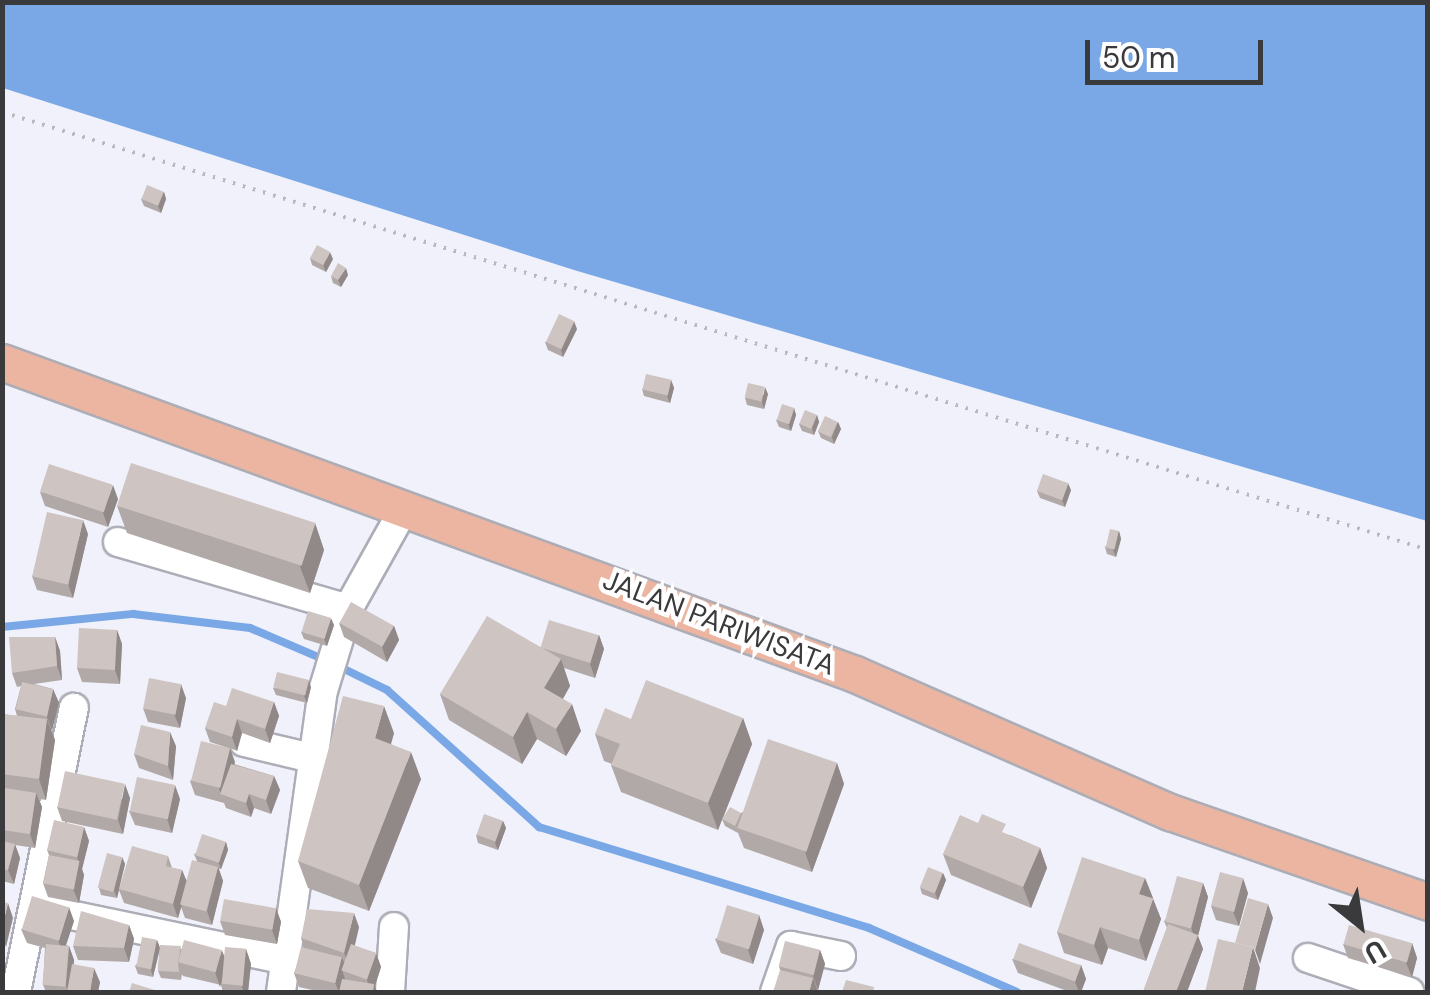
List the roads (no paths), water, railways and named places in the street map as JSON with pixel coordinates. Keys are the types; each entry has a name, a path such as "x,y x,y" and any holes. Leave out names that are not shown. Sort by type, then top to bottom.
{"main road":[{"name":"JALAN PARIWISATA","path":"2,362 855,674 1170,812 1428,902"}],"street":[{"path":"280,992 323,691 348,608 404,509"},
{"path":"118,542 348,608"},
{"path":"16,992 74,708"},
{"path":"244,742 311,758"},
{"path":"31,907 285,960"},
{"path":"390,992 394,927"},
{"path":"775,992 791,946 841,956"},
{"path":"1308,958 1410,992"}],"water":[{"path":"3,2 1427,3 1427,521 574,270 3,88"}],"waterway":[{"path":"2,627 133,614 250,628 325,660"},
{"path":"338,666 387,690 539,827 869,928 1017,992"}]}
